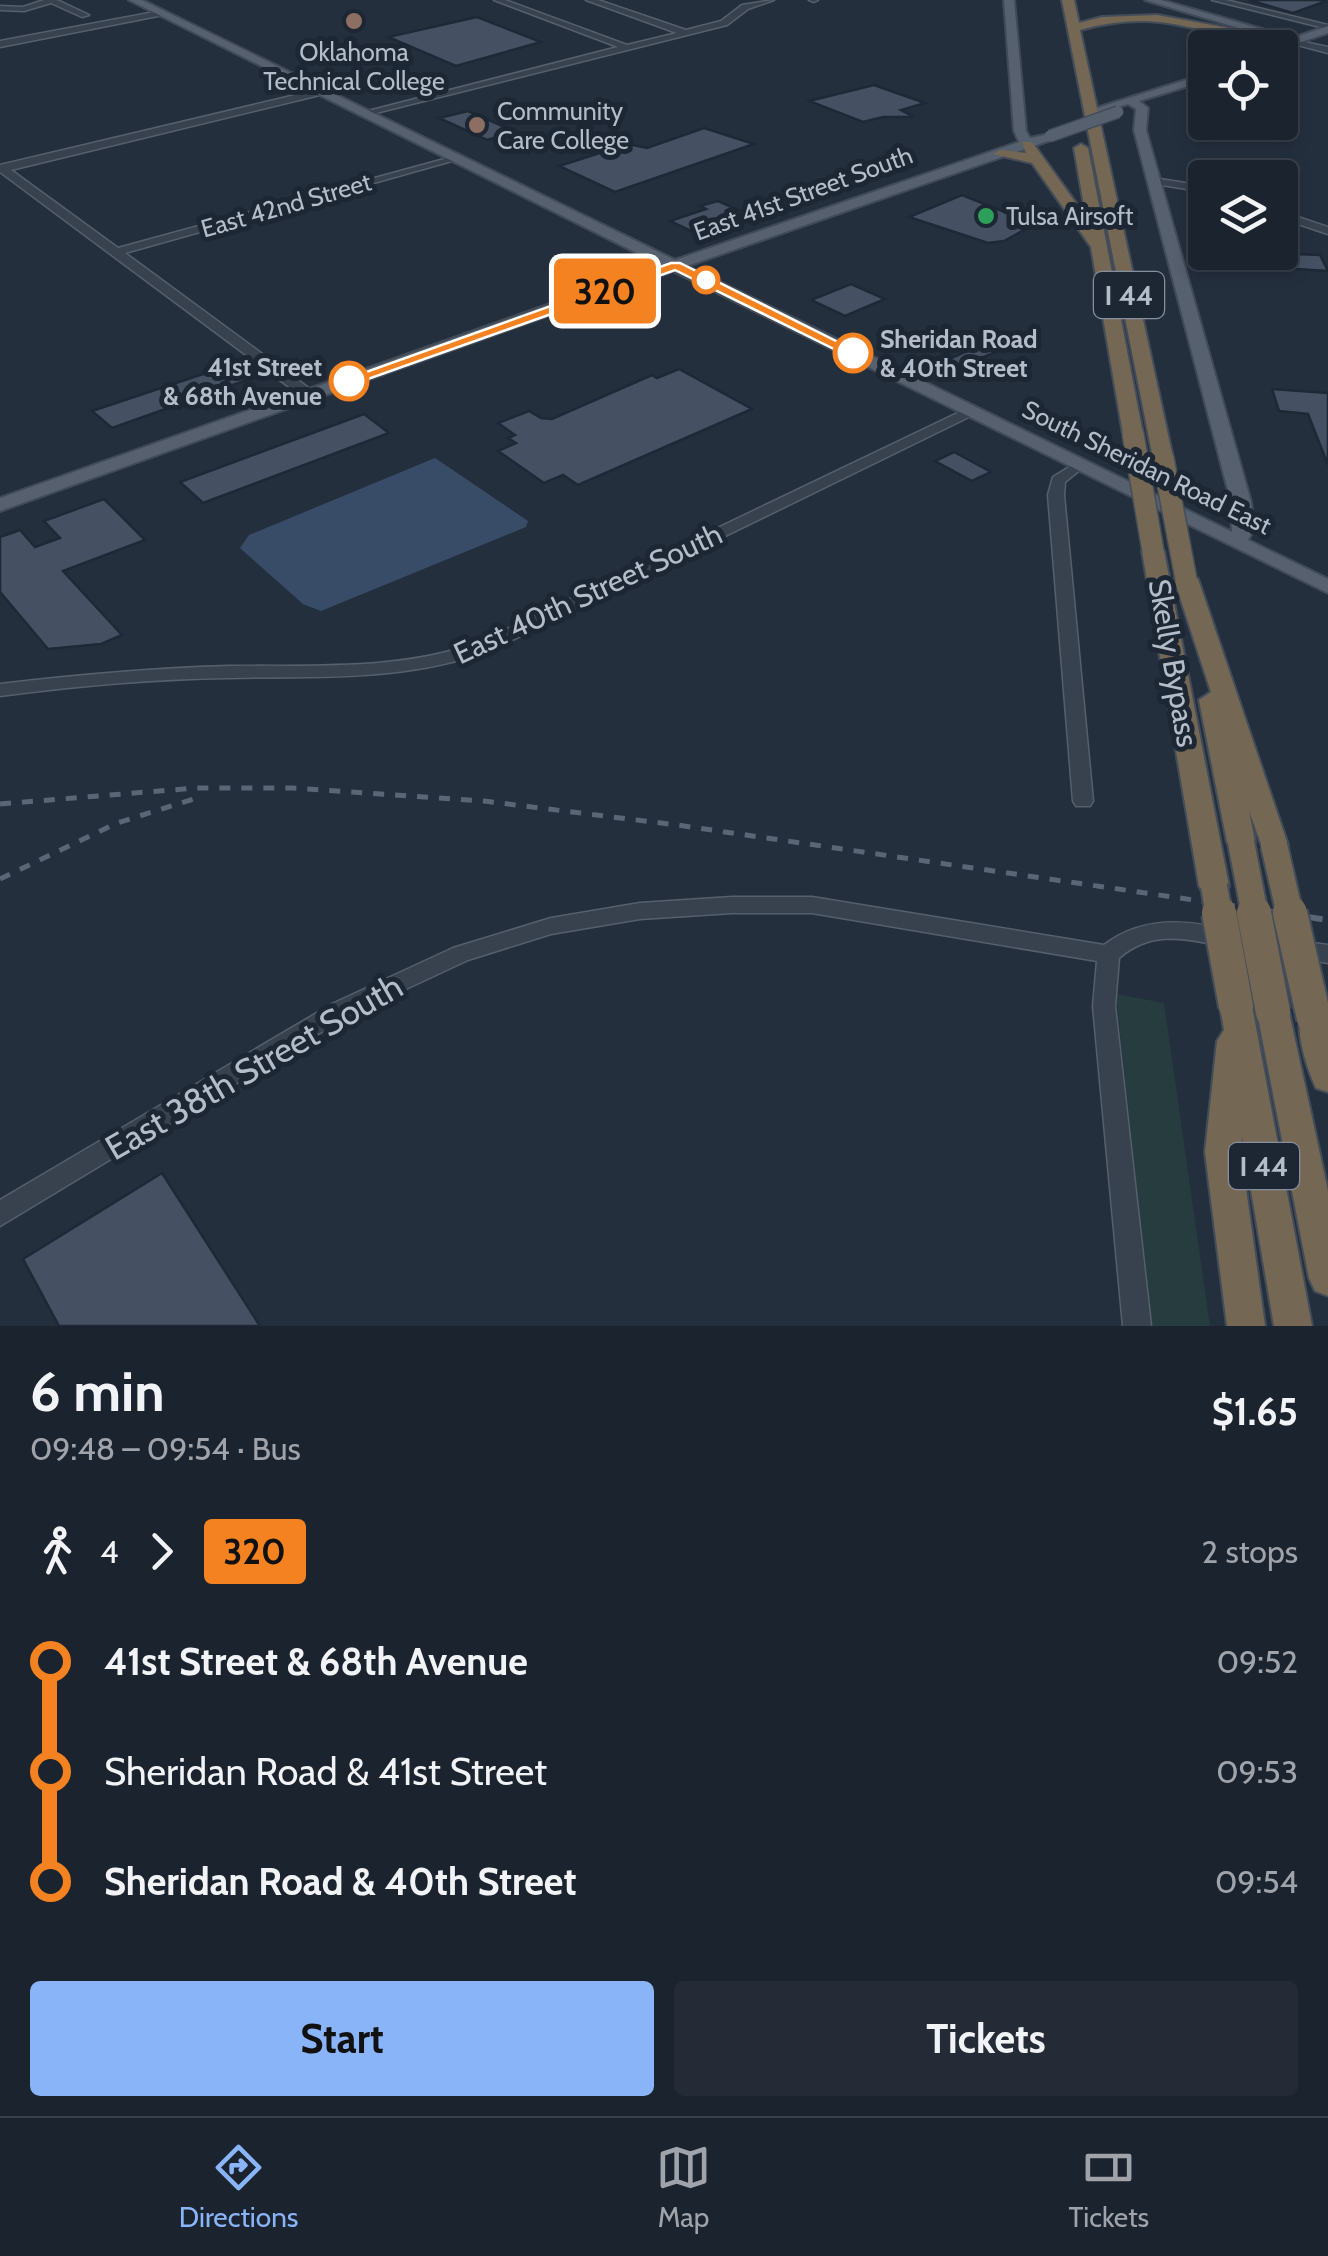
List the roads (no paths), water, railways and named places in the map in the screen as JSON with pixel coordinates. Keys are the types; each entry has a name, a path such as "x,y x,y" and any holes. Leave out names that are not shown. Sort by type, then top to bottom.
{"highway":[{"path":"1055,0 1071,90"},
{"name":"Skelly Bypass","path":"1068,0 1328,1278"},
{"path":"1146,0 1170,8"},
{"path":"1074,28 1112,15 1154,14 1236,30"},
{"name":"Skelly Bypass","path":"1074,108 1292,1326"},
{"path":"1025,140 1100,247"},
{"path":"1000,154 1037,159"},
{"path":"1186,578 1274,845 1328,1078"},
{"path":"1236,1006 1223,1152 1246,1326"}],"main road":[{"name":"South Sheridan Road East","path":"137,0 1328,587"},
{"path":"1009,0 1025,140"},
{"path":"1170,8 1252,30"},
{"path":"1298,40 1328,31"},
{"path":"1298,49 1328,31"},
{"name":"East 41st Street South","path":"0,505 1188,84"},
{"path":"1132,102 1142,108 1140,130 1242,502 1244,529 1236,542"},
{"name":"East 41st Street South","path":"944,170 1000,154 1025,140"}],"street":[{"path":"5,20 52,0 85,15"},
{"path":"590,0 686,33"},
{"path":"366,114 729,22 746,8 770,0"},
{"path":"1216,0 1328,31"},
{"path":"1212,14 1254,0"},
{"path":"498,1 627,48"},
{"path":"0,8 24,9"},
{"path":"0,44 160,12"},
{"path":"1298,42 1328,50"},
{"path":"1,168 321,92"},
{"name":"East 42nd Street","path":"116,252 455,157"},
{"path":"1,168 309,395"},
{"path":"1153,181 1188,186"},
{"path":"1298,220 1328,230"},
{"name":"East 40th Street South","path":"0,690 195,673 382,671 444,662 486,646 970,411"},
{"path":"1079,464 1058,480 1056,495 1083,801"},
{"name":"East 38th Street South","path":"0,1214 340,1010 461,954 552,926 640,911 732,905 812,906 1108,954"},
{"path":"1136,1326 1104,1006 1108,954 1129,934 1156,928 1328,954"}],"water":[{"path":"435,458 528,521 526,527 321,611 303,604 240,548 249,535"}],"railway":[{"path":"0,804 196,788 292,788 484,801 677,825 1297,915"},
{"path":"0,879 117,823 200,797"},
{"path":"1281,913 1328,920"}],"place":[{"name":"Oklahoma Technical College","path":"354,21"},
{"name":"Community Care College","path":"477,125"},
{"name":"Tulsa Airsoft","path":"986,216"},
{"name":"Sheridan Road & 40th Street","path":"853,353"},
{"name":"41st Street & 68th Avenue","path":"349,381"}]}
